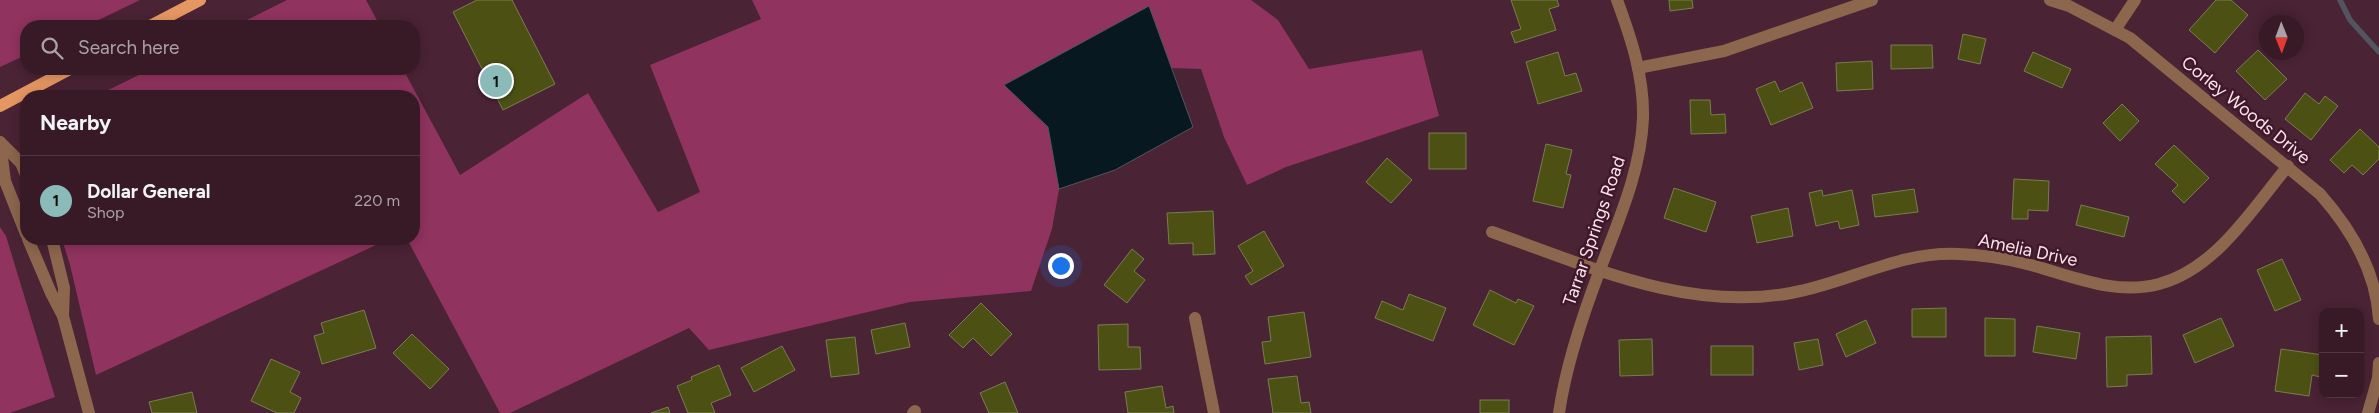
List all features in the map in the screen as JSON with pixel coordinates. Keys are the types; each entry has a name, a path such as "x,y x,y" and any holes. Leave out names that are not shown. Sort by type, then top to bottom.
{"main road":[{"path":"162,20 200,0"},
{"path":"30,90 59,75"},
{"path":"0,106 20,95"}],"street":[{"name":"Tarrar Springs Road","path":"1559,413 1571,356 1631,186 1639,153 1643,119 1638,68 1633,45 1617,0"},
{"path":"1638,68 1724,51 1872,0"},
{"name":"Corley Woods Drive","path":"2050,0 2069,6 2130,38 2320,194 2342,219 2362,257 2377,291 2379,319"},
{"path":"2115,30 2135,0"},
{"path":"0,142 20,162"},
{"path":"0,142 5,181 20,219"},
{"name":"Amelia Drive","path":"1492,232 1655,288 1723,298 1791,293 1824,285 1906,258 1957,254 1991,256 2025,263 2108,287 2142,287 2175,278 2204,261 2242,221 2288,166"},
{"path":"31,245 63,316 89,413"},
{"path":"53,245 64,288 63,316"},
{"path":"1195,318 1214,413"},
{"path":"2368,413 2378,378 2379,363"}],"shaded area":[{"path":"0,0 140,0 98,20 20,20 20,58 0,67"},
{"path":"287,0 366,0 377,20 247,20"},
{"path":"752,0 1251,0 1278,20 1309,69 1422,50 1439,116 1286,167 1247,185 1224,137 1201,69 1171,68 1149,7 1004,85 1048,127 1059,189 1052,229 1031,291 910,302 709,350 689,328 510,413 500,413 410,245 420,245 420,101 460,175 588,93 658,212 700,192 650,65 761,19"},
{"path":"139,75 406,75 414,90 108,90"},
{"path":"0,227 6,236 55,397 10,413 0,413"},
{"path":"64,245 376,245 96,375"}],"water":[{"path":"1149,6 1193,127 1115,170 1059,189 1048,127 1004,85"}],"building":[{"path":"477,0 512,0 555,84 503,110 453,12"},
{"path":"1511,0 1557,0 1559,6 1549,9 1556,30 1515,43 1511,32 1521,29"},
{"path":"1669,0 1692,0 1693,8 1670,11"},
{"path":"2216,0 2231,0 2248,15 2215,53 2189,30"},
{"path":"1963,34 1986,39 1980,64 1958,59"},
{"path":"1891,45 1932,45 1933,68 1891,69"},
{"path":"2258,50 2259,60 2268,60 2287,79 2265,100 2236,71"},
{"path":"1558,52 1565,76 1576,73 1582,91 1538,104 1526,62"},
{"path":"2033,52 2071,69 2062,88 2024,71"},
{"path":"1872,61 1873,89 1837,91 1836,63"},
{"path":"1775,81 1780,92 1802,82 1813,108 1771,125 1756,89"},
{"path":"2305,93 2319,104 2325,96 2338,106 2311,140 2285,119"},
{"path":"1690,100 1710,100 1711,115 1725,114 1726,133 1691,134"},
{"path":"2122,104 2139,121 2120,141 2103,123"},
{"path":"2360,129 2379,147 2379,159 2363,175 2352,165 2344,173 2330,160"},
{"path":"1429,133 1466,133 1466,169 1429,169"},
{"path":"1546,144 1572,150 1566,174 1571,175 1563,208 1533,201"},
{"path":"2174,145 2209,178 2184,203 2172,191 2178,185 2155,164"},
{"path":"1387,158 1412,180 1391,203 1366,182"},
{"path":"2014,179 2049,181 2048,211 2028,210 2028,219 2012,219"},
{"path":"1674,188 1716,202 1706,232 1664,218"},
{"path":"1914,189 1918,212 1875,217 1872,195"},
{"path":"1822,190 1823,196 1852,190 1859,225 1840,229 1838,221 1816,226 1809,193"},
{"path":"2081,205 2129,217 2124,237 2076,225"},
{"path":"1788,208 1793,236 1757,243 1751,216"},
{"path":"1213,211 1215,254 1193,255 1193,243 1169,244 1167,213"},
{"path":"1264,231 1284,266 1251,285 1245,276 1253,271 1238,246"},
{"path":"1132,249 1144,259 1134,271 1145,280 1127,303 1104,285"},
{"path":"2282,259 2301,300 2275,311 2257,270"},
{"path":"1490,290 1516,303 1518,299 1534,306 1514,345 1473,325"},
{"path":"1409,294 1446,308 1433,341 1375,318 1382,301 1403,310"},
{"path":"981,303 1012,334 991,356 973,338 963,348 949,335"},
{"path":"1946,308 1946,337 1912,337 1912,309"},
{"path":"364,310 376,348 322,364 314,336 324,333 321,323"},
{"path":"1304,312 1311,357 1265,364 1262,342 1271,341 1268,317"},
{"path":"1985,318 2015,319 2015,356 1985,356"},
{"path":"2221,318 2234,346 2195,363 2183,335"},
{"path":"1866,320 1876,343 1846,357 1836,334"},
{"path":"905,323 910,347 876,354 871,330"},
{"path":"1128,324 1128,347 1140,347 1141,369 1099,370 1098,325"},
{"path":"2037,326 2080,333 2076,359 2033,352"},
{"path":"412,334 449,369 430,389 393,353"},
{"path":"2151,336 2152,374 2127,375 2127,386 2107,387 2106,337"},
{"path":"855,337 859,374 831,377 826,340"},
{"path":"1652,339 1653,375 1620,376 1619,340"},
{"path":"1818,339 1823,365 1799,370 1794,343"},
{"path":"782,346 795,370 754,392 741,368"},
{"path":"1711,346 1753,346 1753,375 1711,375"},
{"path":"2281,349 2319,354 2319,377 2312,375 2309,396 2275,391"},
{"path":"271,359 300,372 290,392 301,398 294,413 277,413 251,401"},
{"path":"719,365 731,395 711,403 715,413 688,413 677,386 692,380 691,377"},
{"path":"1297,376 1301,403 1309,402 1311,413 1273,413 1268,379"},
{"path":"1005,382 1018,413 989,413 980,393"},
{"path":"1162,386 1166,408 1173,406 1174,413 1128,413 1125,392"},
{"path":"192,392 197,413 152,413 149,402"},
{"path":"1480,400 1509,400 1509,413 1480,413"},
{"path":"668,407 670,413 651,413"}],"waterway":[{"path":"2340,0 2350,20 2379,52"}],"place":[{"name":"Dollar General","path":"496,81"}]}
